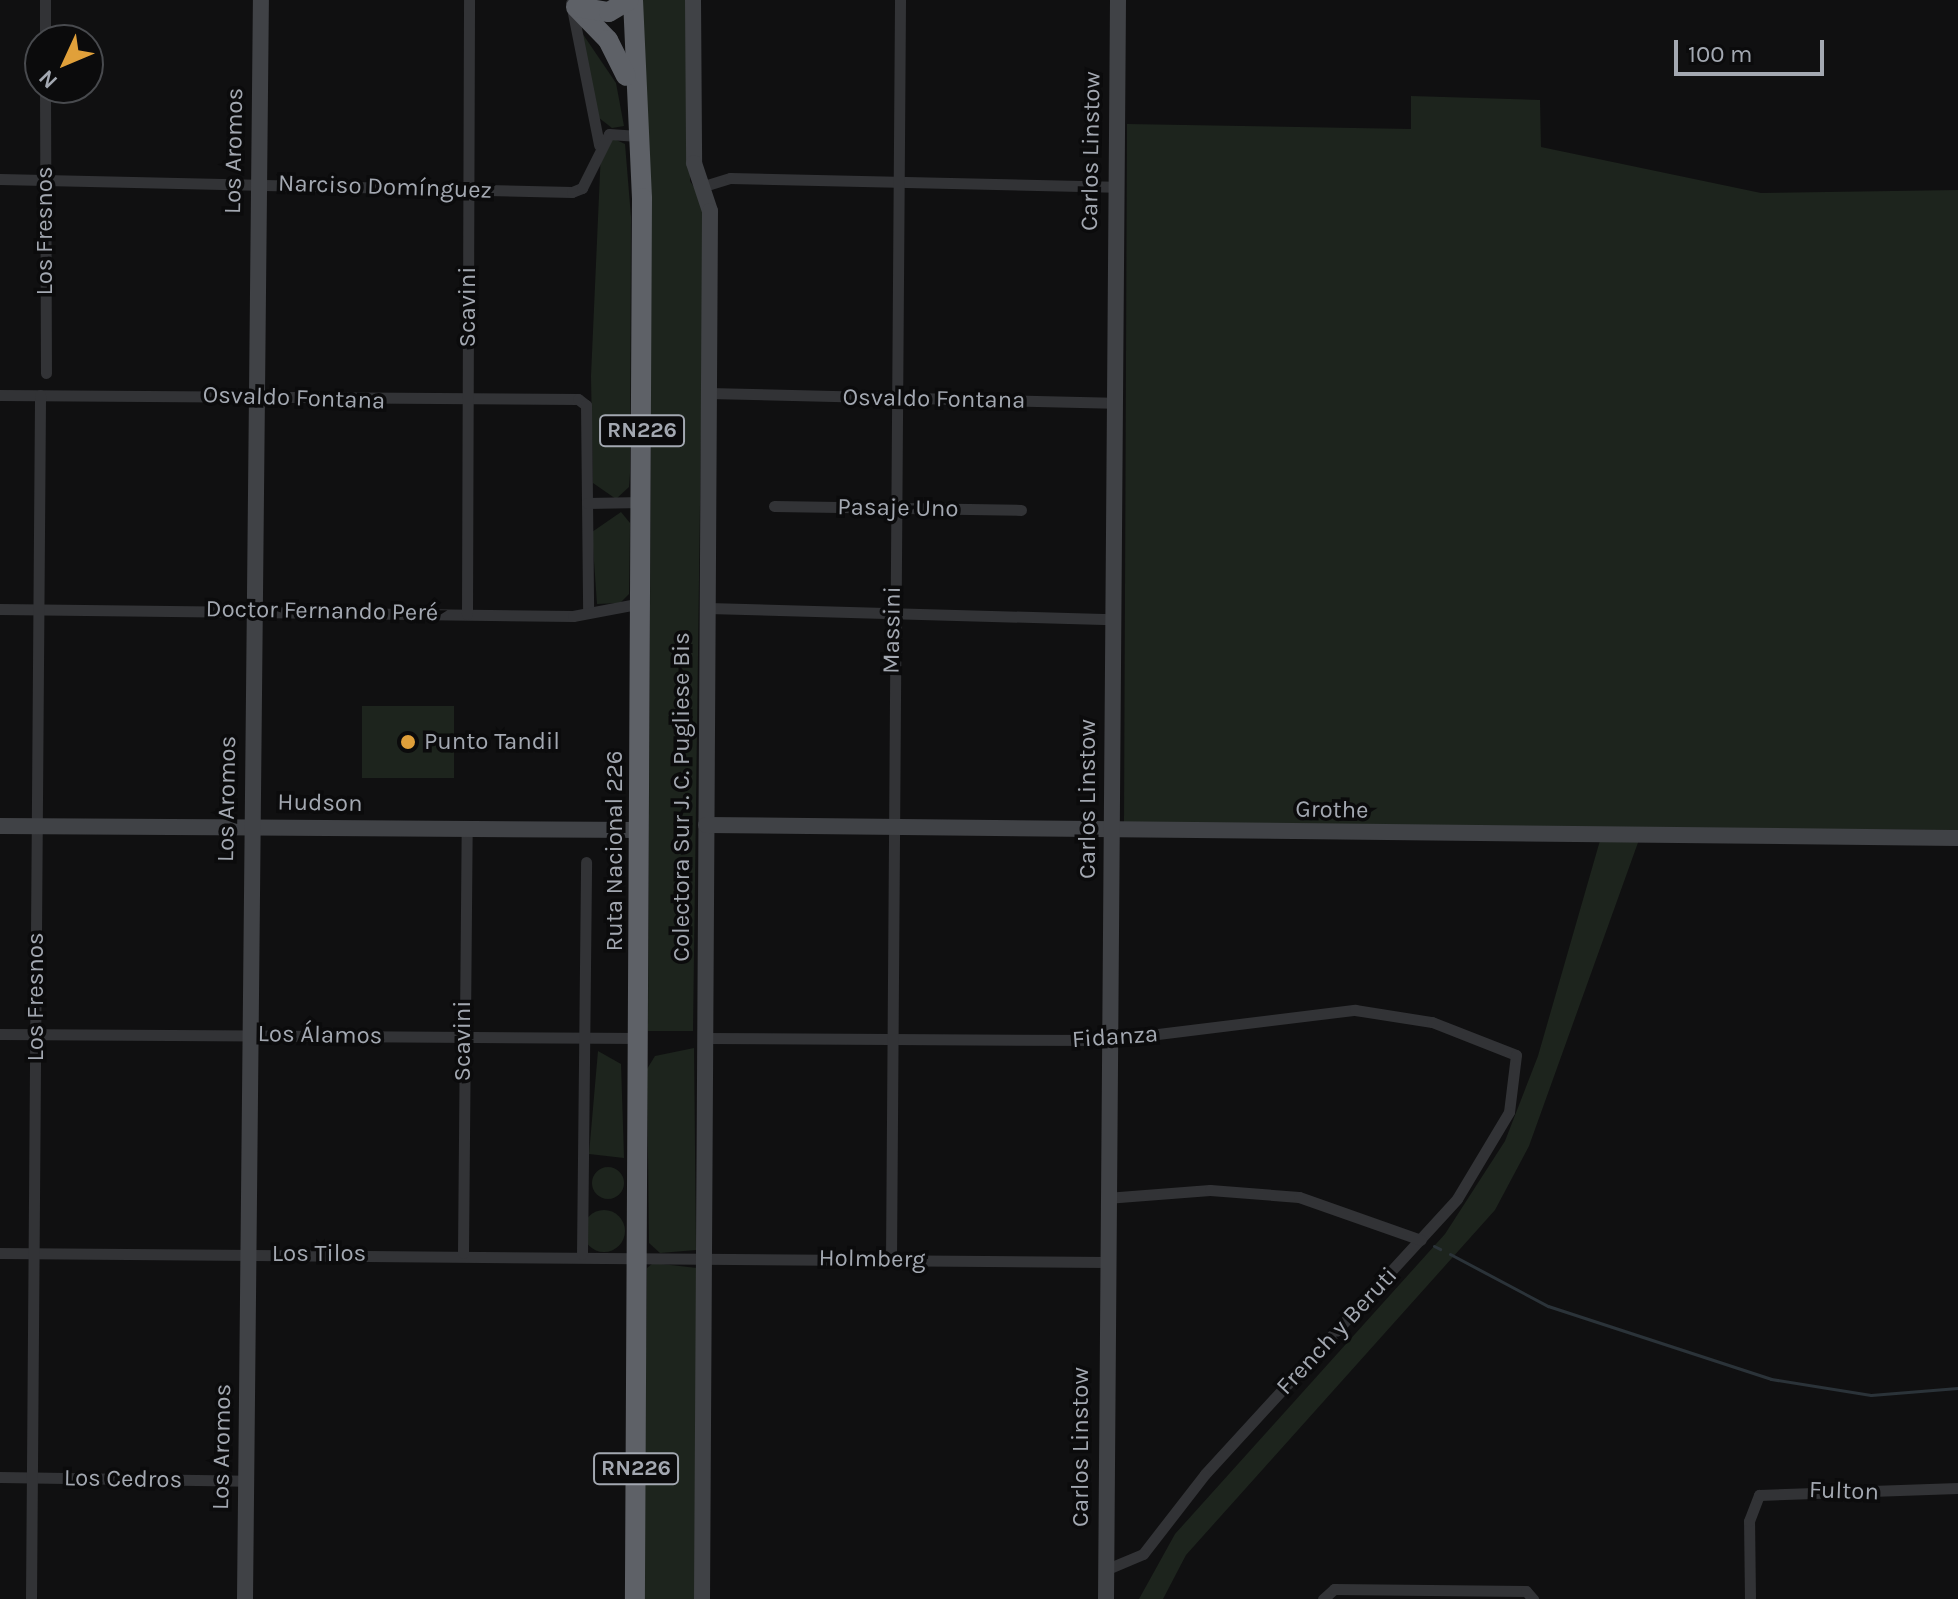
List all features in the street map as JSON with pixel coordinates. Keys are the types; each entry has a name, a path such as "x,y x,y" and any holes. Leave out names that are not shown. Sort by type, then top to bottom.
{"highway":[{"name":"Ruta Nacional 226","path":"572,3 609,12 631,0 638,136 642,603 635,1599"},
{"name":"Ruta Nacional 226","path":"572,3 613,49 634,102"}],"street":[{"path":"45,0 45,24"},
{"name":"Los Aromos","path":"245,1599 246,1034 261,0"},
{"name":"Scavini","path":"467,614 469,0"},
{"name":"Colectora Sur J. C. Pugliese Bis","path":"693,0 694,163 710,211 702,1599"},
{"name":"Massini","path":"891,1260 889,830 900,184 900,0"},
{"name":"Carlos Linstow","path":"1106,1599 1106,1198 1118,0"},
{"path":"572,3 599,145"},
{"name":"Los Fresnos","path":"45,104 46,373"},
{"path":"599,145 609,134 638,136"},
{"name":"Narciso Domínguez","path":"0,179 256,182 572,192 582,188 599,145"},
{"path":"704,186 730,178 1114,187"},
{"name":"Osvaldo Fontana","path":"708,393 1112,403"},
{"name":"Osvaldo Fontana","path":"0,395 225,395 256,402 578,399 586,405 587,503"},
{"name":"Los Fresnos","path":"31,1599 40,395"},
{"path":"588,613 587,503 642,502"},
{"name":"Pasaje Uno","path":"774,506 1021,510"},
{"name":"Doctor Fernando Peré","path":"0,609 588,613 642,603"},
{"path":"708,608 1112,619"},
{"name":"Grothe","path":"706,825 889,830 1958,838"},
{"name":"Hudson","path":"0,826 640,830"},
{"name":"Scavini","path":"463,1253 462,1036 467,828"},
{"path":"582,1254 580,1037 586,862"},
{"name":"Fidanza","path":"705,1038 1109,1040 1378,1010 1516,1055"},
{"name":"Los Álamos","path":"0,1034 641,1038"},
{"name":"French y Beruti","path":"1105,1570 1143,1554 1205,1474 1457,1199 1509,1112 1516,1055"},
{"path":"1106,1198 1210,1190 1299,1197 1421,1240"},
{"name":"Los Tilos","path":"0,1253 463,1253 638,1257"},
{"name":"Holmberg","path":"638,1257 1106,1262"},
{"name":"Los Cedros","path":"0,1477 246,1481"},
{"name":"Fulton","path":"1750,1599 1751,1504 1769,1491 1958,1488"},
{"path":"1324,1596 1533,1597"}],"shaded area":[{"path":"642,0 690,0 690,181 704,203 693,1031 648,1031 651,403"},
{"path":"578,27 616,83 624,126 612,128 594,114"},
{"path":"1411,96 1540,100 1541,147 1761,193 1958,190 1958,830 1124,825 1127,124 1411,129"},
{"path":"612,138 625,144 631,217 630,473 629,487 616,499 593,483 591,376 601,151"},
{"path":"621,512 630,523 629,594 620,603 597,604 592,532"},
{"name":"Punto Tandil","path":"362,706 454,706 454,778 362,778"},
{"path":"1601,837 1640,837 1529,1146 1495,1210 1186,1555 1163,1599 1139,1599 1175,1534 1445,1234 1505,1141 1538,1056"},
{"path":"694,1048 696,1250 660,1253 649,1243 647,1069 655,1056"},
{"path":"598,1051 621,1064 624,1158 589,1154"},
{"path":"608,1167 619,1172 624,1183 619,1194 608,1199 597,1194 592,1183 597,1172"},
{"path":"604,1210 619,1216 625,1231 619,1246 604,1252 589,1246 583,1231 589,1216"},
{"path":"653,1263 697,1268 696,1599 643,1599 647,1268"}],"waterway":[{"path":"1434,1246 1440,1249"},
{"path":"1450,1254 1548,1306 1771,1379 1871,1395 1958,1388"}],"place":[{"name":"Punto Tandil","path":"408,742"}]}
